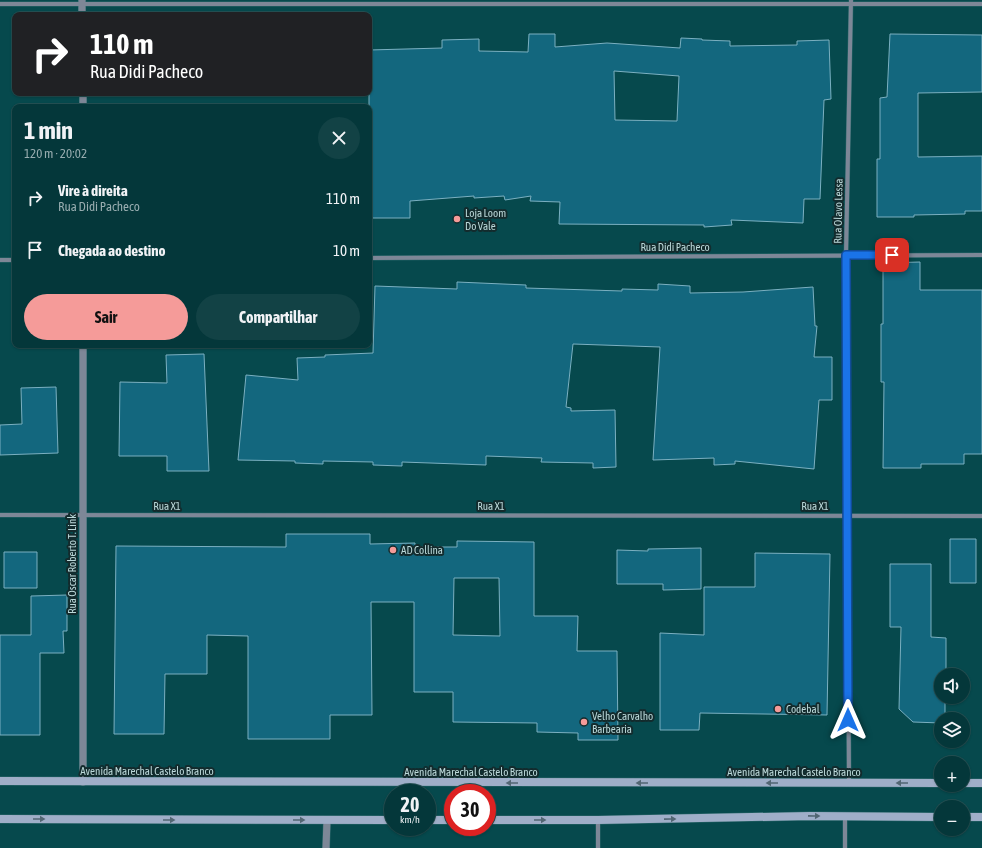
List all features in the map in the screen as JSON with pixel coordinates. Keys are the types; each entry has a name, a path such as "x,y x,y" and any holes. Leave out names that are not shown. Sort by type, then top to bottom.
{"main road":[{"name":"Avenida Marechal Castelo Branco","path":"0,781 934,783"},
{"path":"970,783 982,783"},
{"path":"496,820 598,820 810,816 934,817"},
{"path":"970,817 982,817"},
{"path":"0,819 384,820"}],"street":[{"path":"0,4 82,2 851,2 982,4"},
{"name":"Rua Olavo Lessa","path":"849,782 846,255 851,2"},
{"name":"Rua Didi Pacheco","path":"372,258 982,255"},
{"path":"0,260 12,260"},
{"name":"Rua Oscar Roberto T. Link","path":"83,782 82,515 84,348"},
{"name":"Rua X1","path":"0,515 982,516"},
{"path":"845,817 845,848"},
{"path":"326,848 327,820"},
{"path":"598,820 598,848"}],"building":[{"path":"529,34 555,34 555,47 607,43 680,48 681,38 730,41 730,46 797,45 797,41 829,40 831,99 824,100 820,199 804,199 803,223 731,220 732,225 704,227 704,225 559,224 560,202 530,201 531,196 505,200 504,196 474,198 474,196 410,201 410,218 372,218 372,104 369,104 369,96 372,96 372,50 442,48 442,40 479,39 479,51 528,52","holes":["614,71 679,76 677,121 615,120"]},
{"path":"890,34 982,35 982,92 918,93 918,157 982,156 982,211 965,211 965,214 914,215 914,217 877,217 877,159 880,159 880,98 887,97"},
{"path":"920,262 920,290 982,290 982,454 964,454 964,464 921,464 921,468 883,468 884,382 881,382 881,324 883,324 883,263"},
{"path":"457,282 526,285 526,288 622,291 622,289 658,290 658,284 690,286 690,293 743,292 813,287 815,326 817,326 814,357 832,357 832,400 819,400 814,469 735,461 735,464 714,465 714,458 653,460 660,347 573,344 566,407 571,408 571,411 615,410 616,467 593,468 593,463 541,462 542,458 486,456 486,465 402,462 402,466 373,465 373,462 323,461 323,464 295,463 295,461 238,460 246,375 298,380 297,358 373,353 375,286 457,289"},
{"path":"204,354 209,471 167,471 167,456 119,456 120,382 167,383 166,355"},
{"path":"56,387 58,453 0,455 0,425 22,424 21,388"},
{"path":"286,534 370,534 370,544 415,543 415,547 457,547 457,541 534,542 534,616 578,616 577,651 617,651 618,740 578,740 578,733 537,732 537,723 453,722 453,692 414,692 414,602 371,602 372,715 330,715 330,739 248,739 248,636 207,635 207,674 165,674 164,734 114,734 116,546 286,547","holes":["454,578 499,578 500,636 453,635"]},
{"path":"950,539 976,539 976,583 950,583"},
{"path":"701,548 701,589 663,590 663,584 617,584 617,550 648,551 648,549"},
{"path":"4,552 37,552 37,588 4,588"},
{"path":"755,553 830,554 827,715 700,713 699,730 660,730 660,633 704,635 704,587 755,587"},
{"path":"890,564 931,564 931,637 946,638 946,668 934,668 934,704 945,704 945,712 934,712 934,723 913,722 899,709 901,627 890,627"},
{"path":"67,595 67,631 63,631 64,653 40,653 40,735 0,735 0,635 31,635 31,596"}],"place":[{"name":"Loja Loom Do Vale","path":"457,219"},
{"name":"AD Collina","path":"393,550"},
{"name":"Codebal","path":"778,709"},
{"name":"Velho Carvalho Barbearia","path":"584,722"}],"route":[{"path":"848,720 846,255 892,255"}]}
